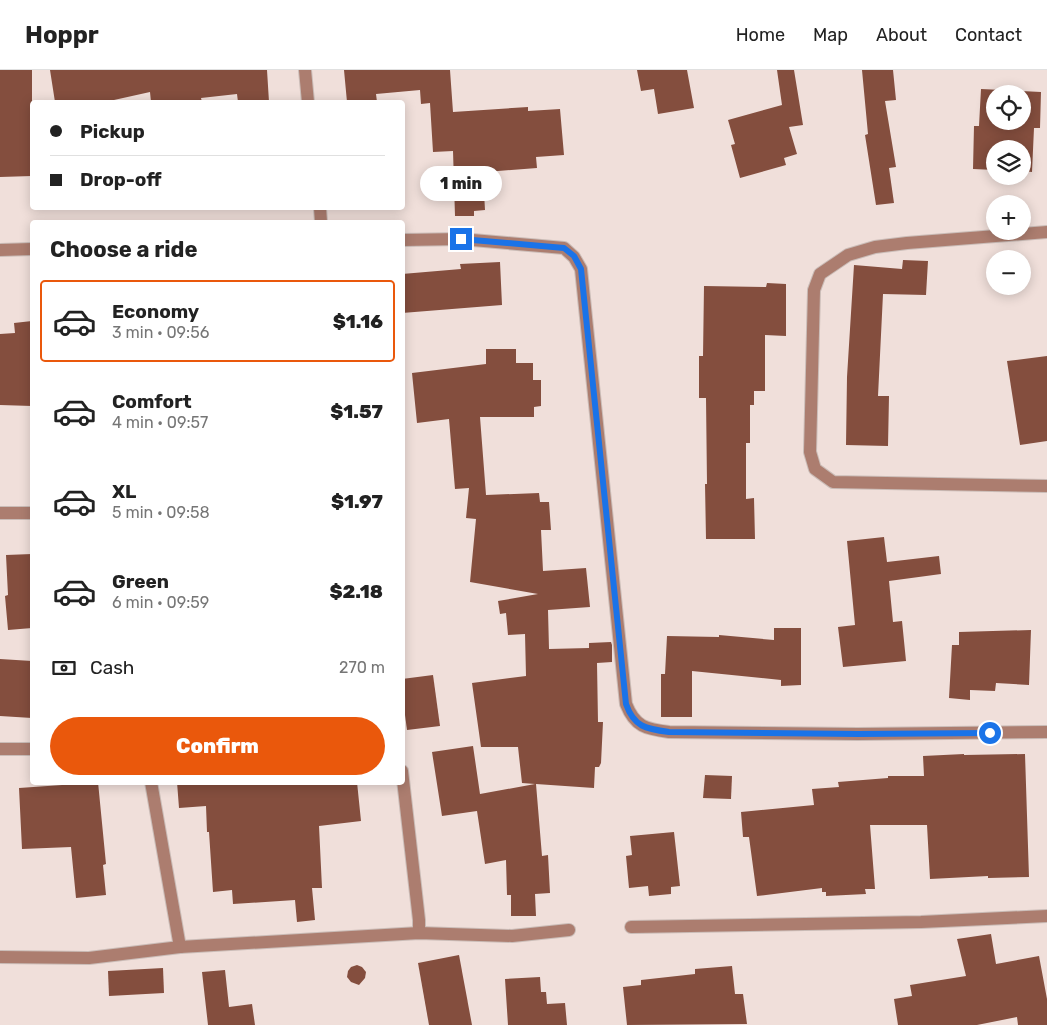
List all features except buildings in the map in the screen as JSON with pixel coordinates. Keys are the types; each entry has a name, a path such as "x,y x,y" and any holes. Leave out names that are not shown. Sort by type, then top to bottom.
{"street":[{"path":"305,70 308,100"},
{"path":"1047,232 907,243 875,248 848,254 820,274 814,290 810,452 815,470 833,482 1047,486"},
{"path":"405,240 461,239 564,248 574,256 581,269 626,704 629,713 636,723 653,730 669,732 858,734 1047,732"},
{"path":"0,250 30,249"},
{"path":"0,513 30,513"},
{"path":"0,749 30,749"},
{"path":"152,785 180,947"},
{"path":"403,785 419,933"},
{"path":"631,927 922,922 1047,916"},
{"path":"0,957 89,958 180,947 419,933 512,936 569,930"}],"route":[{"path":"461,239 564,248 574,256 581,269 626,704 629,713 636,723 653,730 669,732 990,733"}]}
